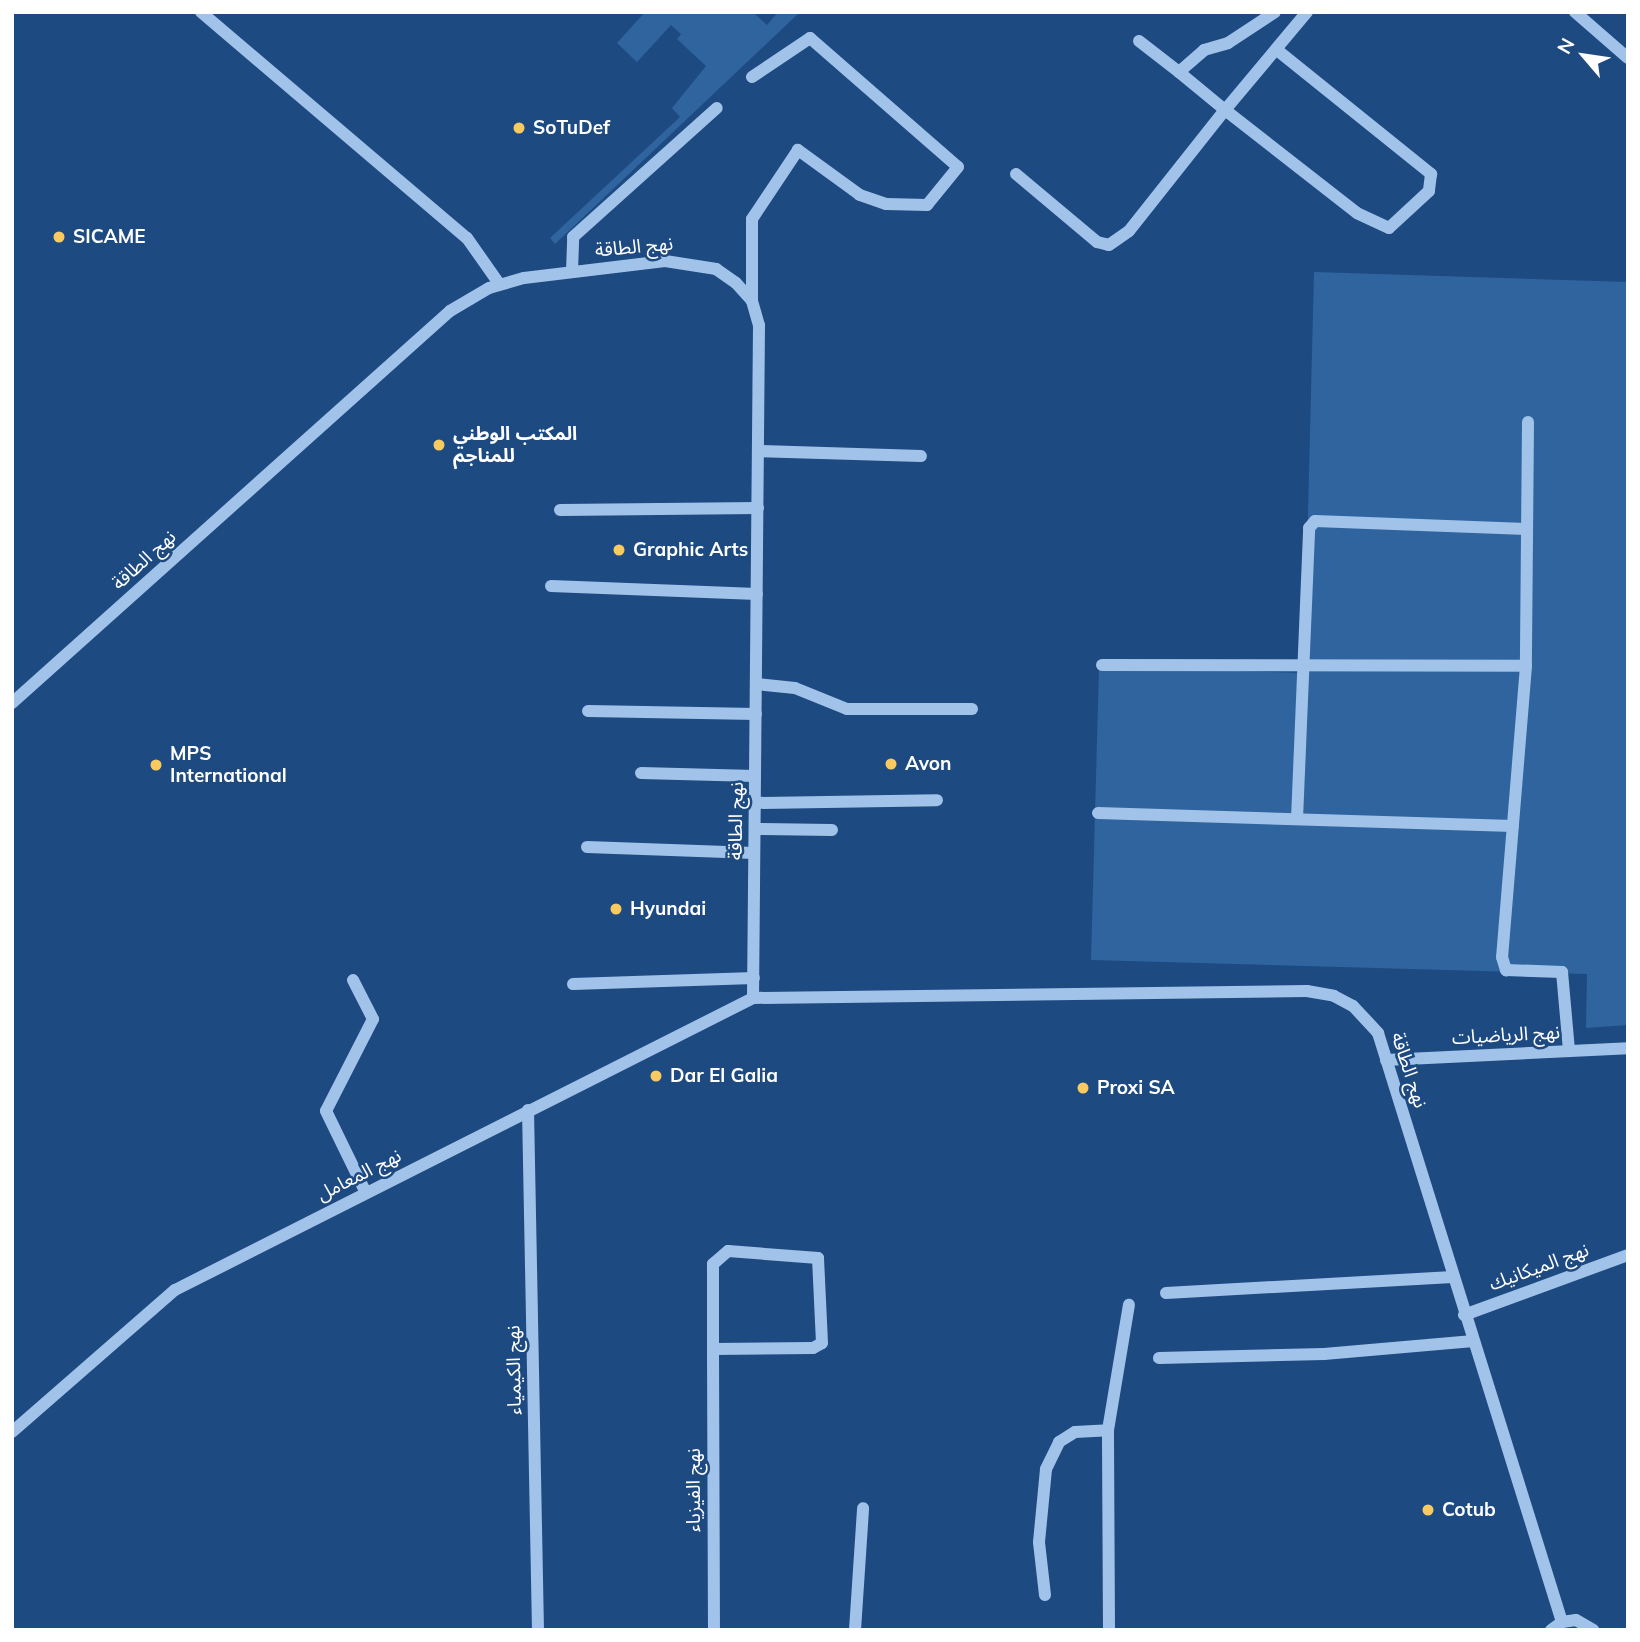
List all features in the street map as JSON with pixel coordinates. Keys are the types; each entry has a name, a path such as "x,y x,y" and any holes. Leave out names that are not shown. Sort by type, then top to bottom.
{"street":[{"path":"201,12 467,238 500,285"},
{"path":"1179,72 1204,50 1228,43 1275,12"},
{"path":"1016,174 1097,242 1109,245 1129,231 1307,12"},
{"path":"1575,12 1628,58"},
{"path":"752,78 810,38 958,167 927,205 886,204 860,195 798,150 752,219 752,301"},
{"path":"1139,41 1357,214 1389,228 1429,191 1430,174 1277,50"},
{"path":"572,272 573,237 717,108"},
{"name":"نهج الطاقة","path":"12,703 450,311 500,285 572,272 689,263 716,270 736,283 752,301 759,325 753,998 1307,991 1334,996 1367,1018 1378,1033 1562,1622"},
{"path":"1528,422 1526,666 1502,957 1506,970 1562,972 1569,1051"},
{"path":"758,451 921,456"},
{"path":"560,510 758,508"},
{"path":"1297,819 1306,541 1315,521 1527,529"},
{"path":"551,586 757,594"},
{"path":"1102,665 1302,668 1526,666"},
{"path":"756,684 795,688 846,709 972,709"},
{"path":"588,711 756,714"},
{"path":"641,774 755,776"},
{"path":"755,803 937,800"},
{"path":"1098,813 1513,826"},
{"path":"755,829 832,830"},
{"path":"587,847 754,853"},
{"path":"573,984 754,978"},
{"path":"352,980 373,1019 326,1111 366,1193"},
{"name":"نهج المعامل","path":"12,1432 167,1296 528,1110 753,998"},
{"name":"نهج الرياضيات","path":"1386,1060 1628,1048"},
{"name":"نهج الكيمياء","path":"528,1110 538,1630"},
{"name":"نهج الفيزياء","path":"713,1349 813,1348 822,1343 818,1258 728,1251 718,1255 713,1264 713,1349 713,1630"},
{"name":"نهج الميكانيك","path":"1464,1315 1628,1255"},
{"path":"1166,1293 1453,1277"},
{"path":"1109,1630 1108,1430 1113,1385 1127,1337 1129,1305"},
{"path":"1158,1358 1324,1354 1473,1340"},
{"path":"1045,1595 1039,1542 1046,1469 1059,1442 1074,1432 1108,1430"},
{"path":"855,1630 863,1508"},
{"path":"1551,1630 1562,1622 1576,1620 1593,1630"}],"shaded area":[{"path":"645,12 753,12 767,25 778,12 800,12 555,244 550,238 680,117 672,108 706,66 677,39 681,34 671,25 637,62 617,43"},
{"path":"1314,272 1628,282 1628,1025 1586,1028 1587,974 1091,960 1099,667 1304,673"}],"place":[{"name":"SoTuDef","path":"519,128"},
{"name":"SICAME","path":"59,237"},
{"name":"المكتب الوطني للمناجم","path":"439,445"},
{"name":"Graphic Arts","path":"619,550"},
{"name":"Avon","path":"891,764"},
{"name":"MPS International","path":"156,765"},
{"name":"Hyundai","path":"616,909"},
{"name":"Dar El Galia","path":"656,1076"},
{"name":"Proxi SA","path":"1083,1088"},
{"name":"Cotub","path":"1428,1510"}]}
